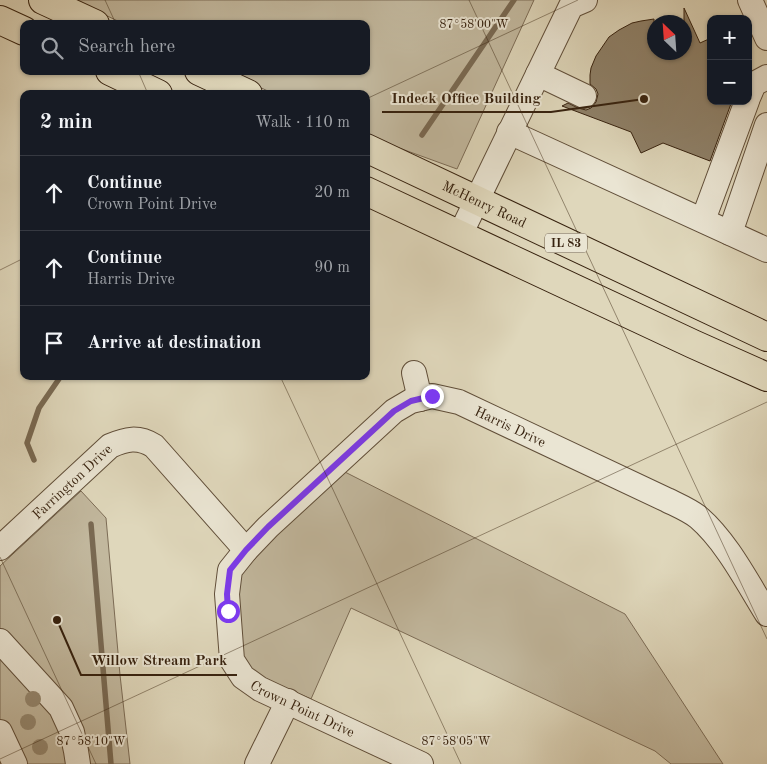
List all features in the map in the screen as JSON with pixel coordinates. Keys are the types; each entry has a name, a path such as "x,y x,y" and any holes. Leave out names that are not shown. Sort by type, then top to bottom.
{"main road":[{"path":"43,0 86,20"},
{"path":"0,20 20,29"},
{"path":"118,75 150,90"},
{"path":"208,75 239,90"},
{"name":"McHenry Road","path":"370,150 767,337"},
{"name":"IL 83","path":"370,193 767,377"}],"street":[{"path":"460,235 571,6 585,0"},
{"path":"750,0 767,38"},
{"path":"538,74 584,96"},
{"path":"752,89 754,84 767,77"},
{"path":"703,220 746,105"},
{"path":"730,232 767,124"},
{"path":"509,132 767,250"},
{"path":"414,373 420,399"},
{"name":"Harris Drive","path":"246,550 268,527 394,411 411,401 432,396 459,402 667,500 696,516 712,531 728,553 767,614"},
{"name":"Farrington Drive","path":"0,548 110,446 136,439 154,446 246,550"},
{"name":"Crown Point Drive","path":"246,550 230,570 227,594 232,660 243,677 260,689 421,764"},
{"path":"0,642 61,708 72,732 78,764"},
{"path":"257,764 288,701"},
{"path":"0,732 15,764"}],"shaded area":[{"path":"74,0 534,0 457,169 370,137 370,90 266,90 234,75 370,75 370,20 116,20"},
{"path":"341,470 625,614 723,764 671,764 655,751 351,608 311,699 257,675 246,667 239,650 239,571"},
{"path":"81,491 106,518 130,764 0,764 0,566"}],"building":[{"path":"647,20 647,60 692,60 692,26 700,43 707,40 707,105 731,105 710,161 663,143 641,153 631,132 562,106 568,103 586,110 591,108 596,102 598,94 596,89 590,84 591,68 596,56 609,37 632,23"}],"waterway":[{"path":"422,135 514,0"},
{"path":"34,460 27,443 39,408 58,380"},
{"path":"91,524 111,764"}],"place":[{"name":"Indeck Office Building","path":"644,99"},
{"name":"Willow Stream Park","path":"57,620"}],"route":[{"path":"228,611 227,594 230,570 261,534 394,411 411,401 432,396"}]}
